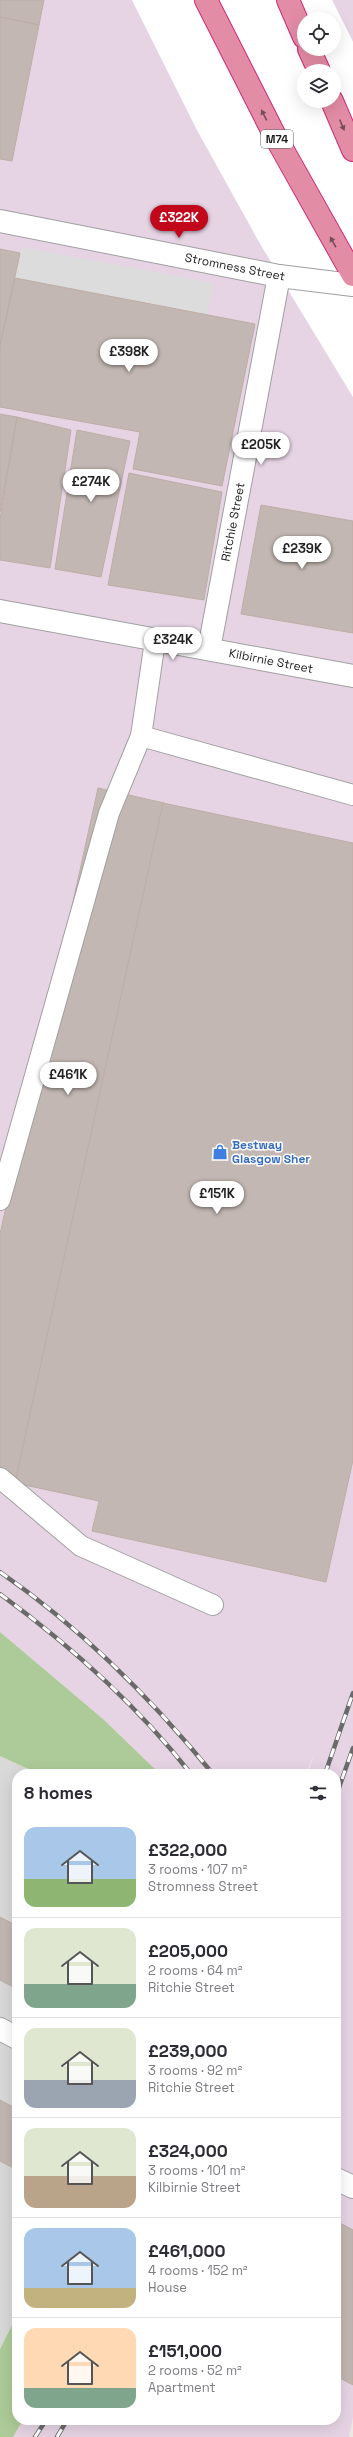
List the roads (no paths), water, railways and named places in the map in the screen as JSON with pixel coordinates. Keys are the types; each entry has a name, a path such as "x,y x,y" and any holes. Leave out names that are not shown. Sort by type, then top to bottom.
{"highway":[{"name":"M74","path":"206,0 275,136 353,275"},
{"path":"288,0 297,21"},
{"path":"335,108 353,150"}],"street":[{"name":"Stromness Street","path":"0,221 279,276 353,285"},
{"name":"Ritchie Street","path":"209,650 279,276"},
{"name":"Kilbirnie Street","path":"0,611 155,641 353,676"},
{"path":"0,2029 12,2035"},
{"path":"341,2181 353,2187"}],"lane":[{"path":"0,1200 109,813 141,736 155,641"},
{"path":"141,736 353,795"},
{"path":"0,1478 81,1546 214,1605"}],"railway":[{"path":"0,1572 59,1616 87,1640 140,1691 209,1769"},
{"path":"0,1594 52,1634 126,1700 187,1769"},
{"path":"327,1769 353,1693"},
{"path":"341,1782 353,1748"},
{"path":"35,2437 43,2425"},
{"path":"57,2437 64,2425"}],"place":[{"name":"Bestway Glasgow Sher","path":"220,1152"}]}
